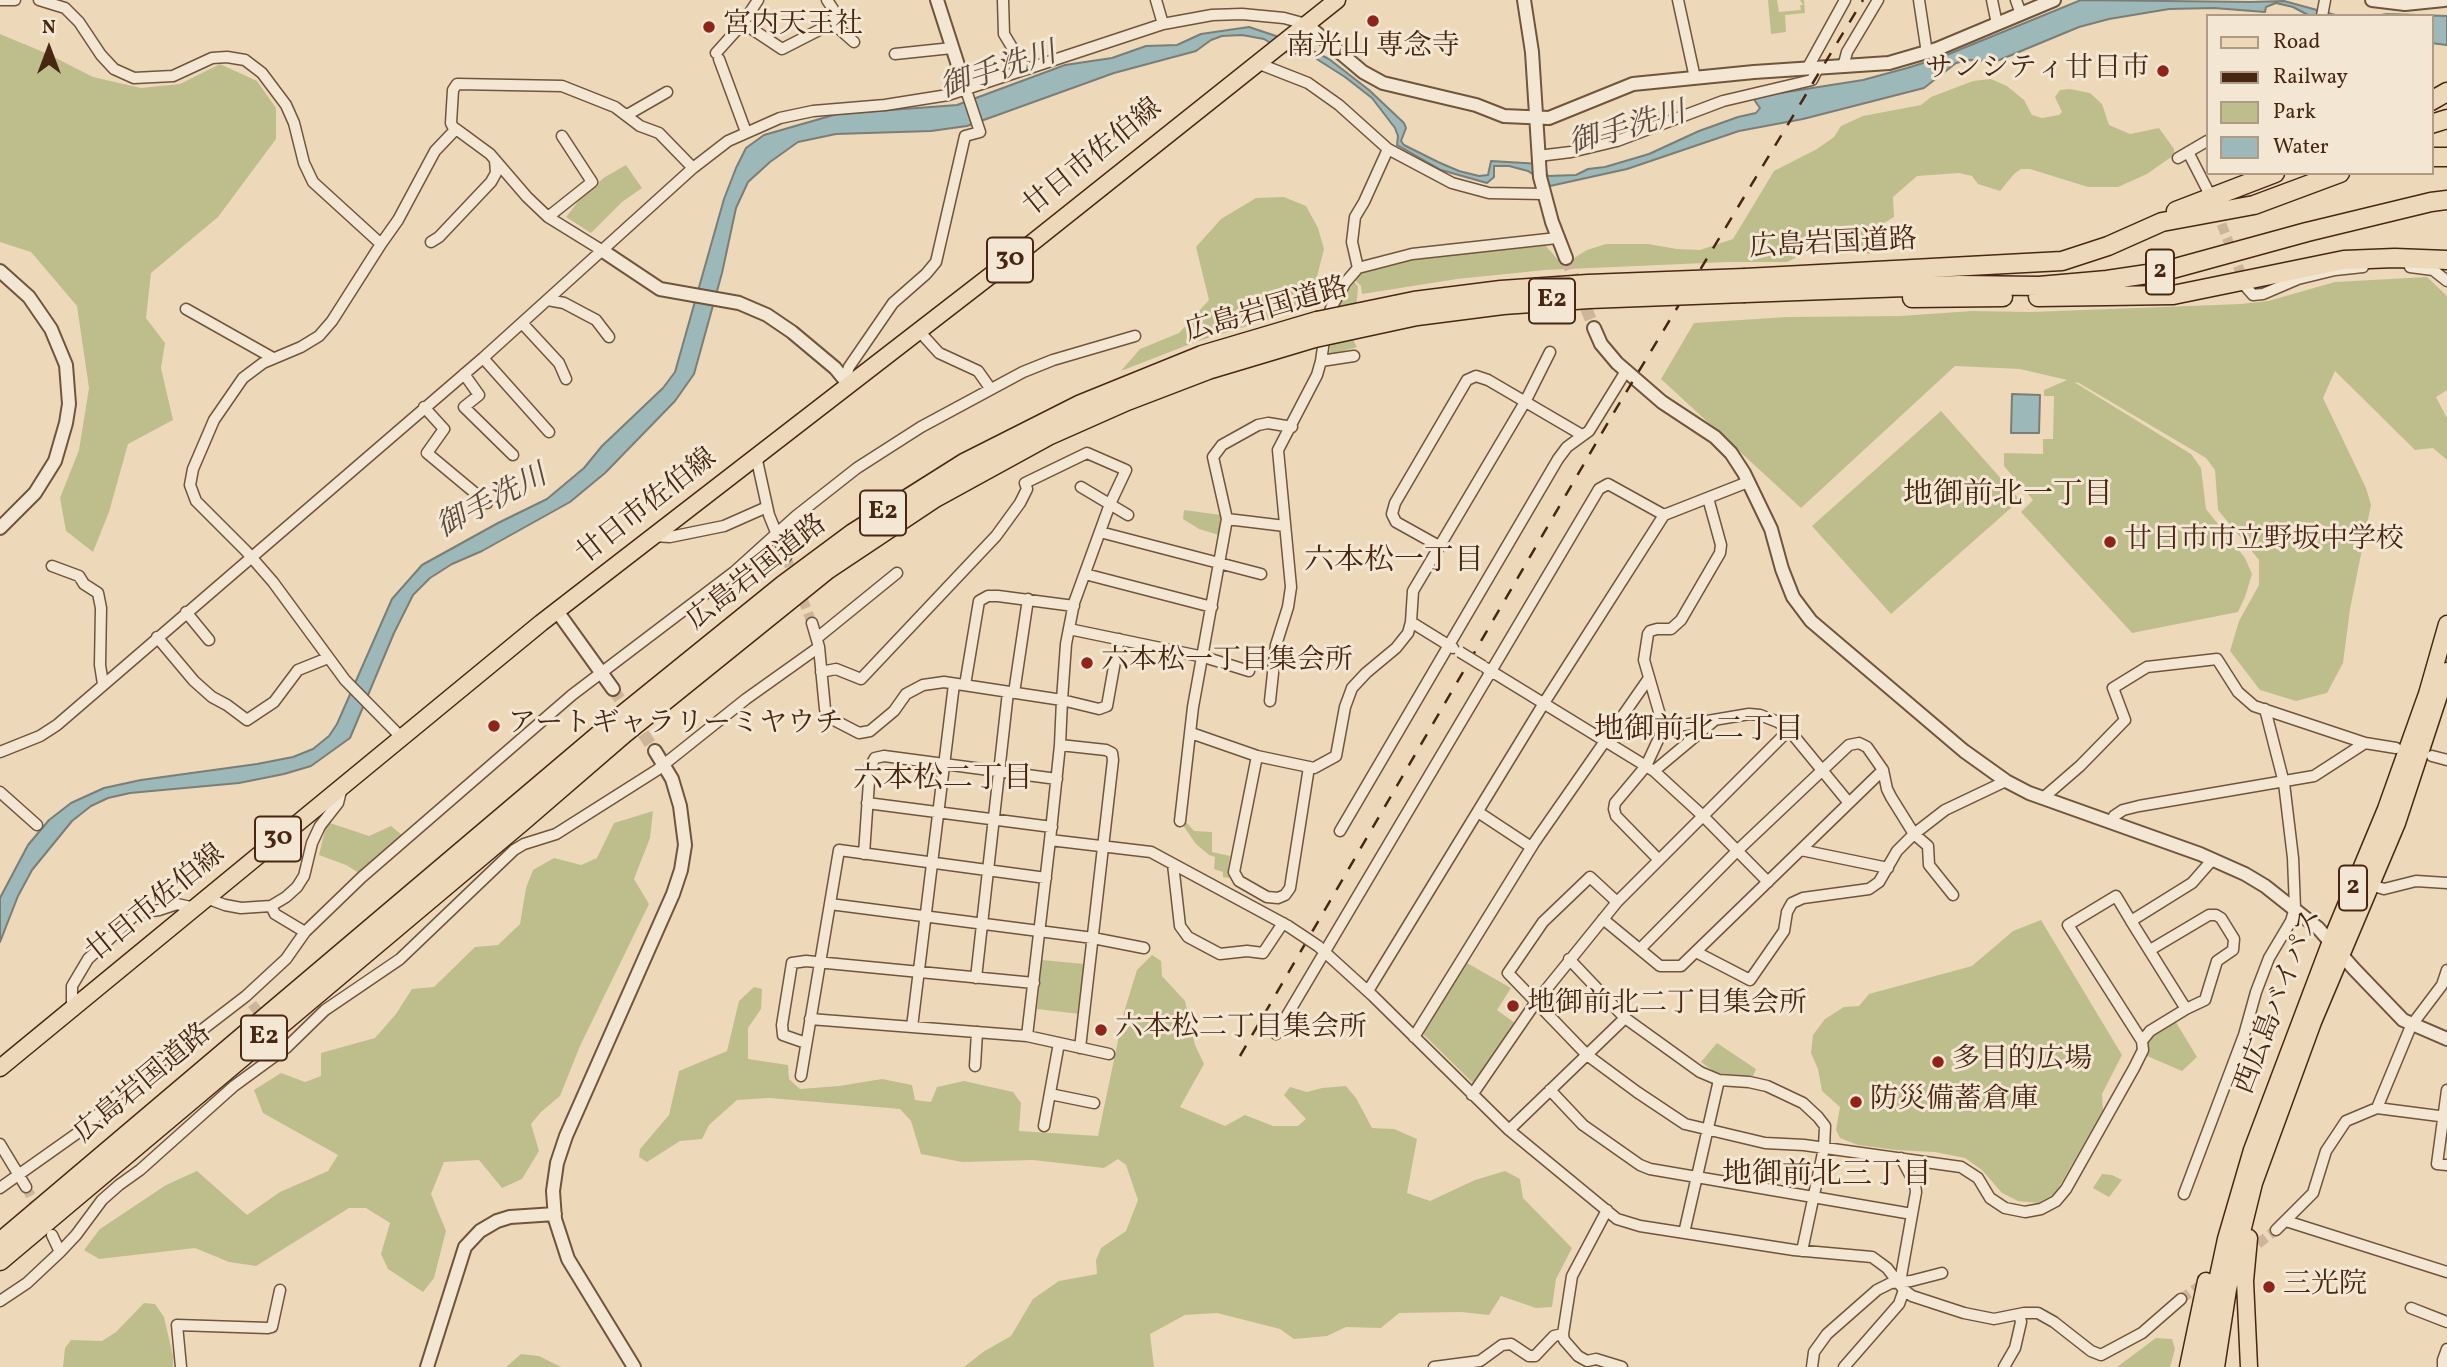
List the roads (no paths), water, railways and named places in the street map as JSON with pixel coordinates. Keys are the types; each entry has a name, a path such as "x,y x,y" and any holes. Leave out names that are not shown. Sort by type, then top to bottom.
{"highway":[{"name":"2","path":"1962,265 2062,261 2108,246 2149,227 2173,212 2270,175"},
{"path":"2149,227 2175,218 2254,205 2335,175"},
{"name":"2","path":"1959,285 2039,286 2161,272 2431,202 2447,201"},
{"path":"2355,221 2447,212"},
{"path":"1817,290 1898,298 2186,293 2344,260 2447,260"},
{"name":"広島岩国道路","path":"0,1242 615,721 783,585 853,533 964,463 1071,408 1202,355 1316,330 1503,305 1962,265"},
{"name":"広島岩国道路","path":"1745,286 1817,290 1959,285"},
{"path":"2039,286 2077,296"},
{"name":"広島岩国道路","path":"0,1261 625,733 844,558 972,477 1077,422 1316,330"}],"main road":[{"name":"廿日市佐伯線","path":"0,1068 557,611 757,456 847,382 919,331 1336,0"},
{"name":"西広島バイパス","path":"2202,1367 2223,1249 2252,1150 2331,941 2390,796 2427,694 2447,624"},
{"name":"西広島バイパス","path":"2217,1367 2228,1289 2254,1183 2296,1066 2397,823 2447,671"},
{"path":"2188,1367 2211,1264 2227,1213 2252,1150"},
{"path":"2249,1367 2245,1282 2254,1183"}],"street":[{"path":"0,0 15,0"},
{"path":"38,0 65,8 79,22 114,69 134,78 173,76 212,58 246,60 262,73 286,105 294,123 304,163 313,182 381,244"},
{"path":"746,132 718,56 758,0"},
{"path":"827,0 833,9 837,27 854,42"},
{"path":"847,382 853,361 893,303 936,262 965,136 980,132 937,0"},
{"path":"1003,0 1004,34 1025,69"},
{"path":"1156,0 1163,24"},
{"path":"1524,0 1533,60 1538,156 1543,191 1566,258"},
{"path":"1678,0 1695,78"},
{"path":"1538,156 1571,152 1617,141 1723,101 1812,80 1813,69 1845,0"},
{"path":"1843,66 1847,52 1878,0"},
{"path":"1919,0 1927,53"},
{"path":"1992,0 1997,24"},
{"path":"2016,0 2021,14"},
{"path":"0,752 49,731 483,358 693,167 727,141 780,118 813,111 885,105 967,93 1025,69 1163,24 1212,15 1242,14 1284,18 1306,24 1363,72 1383,83 1476,105 1504,116 1556,117 1626,86 1695,78 1886,64 1927,53 2054,0"},
{"path":"2372,0 2405,4 2444,0"},
{"path":"743,23 782,48 825,27"},
{"path":"895,54 952,48"},
{"path":"1259,62 1308,83 1388,149 1452,183 1510,195 1543,191"},
{"path":"693,167 659,133 640,126 609,104 562,86 460,83 454,86 451,124 454,129 495,160 548,217 654,286 753,308 780,323 835,368 847,382"},
{"path":"627,115 667,92"},
{"path":"401,737 347,682 273,582 196,501 190,485 211,426 247,373 273,358 311,342 326,329 398,220 435,151 454,129"},
{"path":"548,217 592,182 562,135"},
{"path":"2178,158 2206,142"},
{"path":"1358,268 1352,243 1355,217 1388,149"},
{"path":"2188,152 2209,193"},
{"path":"430,242 439,237 491,182 496,173 495,160"},
{"path":"1270,701 1276,645 1288,607 1291,587 1278,450 1292,427 1321,362 1331,308 1345,283 1358,268 1381,260 1557,237"},
{"path":"2246,287 2253,295 2263,294 2298,279 2336,270 2374,267 2433,270 2447,281"},
{"path":"0,271 29,297 51,329 66,365 69,404 55,461 35,493 0,528"},
{"path":"548,300 564,303 596,320 609,337"},
{"path":"186,309 273,358"},
{"path":"522,323 558,363 566,379"},
{"path":"1594,328 1608,354 1626,371 1662,402 1723,445 1738,463 1771,529 1787,583 1797,603 1811,621 1964,751 2006,781 2043,798 2213,859 2245,874 2295,908 2331,941 2401,1018 2447,1039"},
{"path":"919,331 937,351 978,371 990,388"},
{"path":"0,1188 86,1127 116,1096 249,1000 286,959 305,932 362,877 572,695 734,572 796,516 857,468 921,427 1023,372 1053,360 1135,336"},
{"path":"1191,733 1256,756 1314,768 1336,756 1345,708 1352,688 1396,649 1408,633 1413,591 1525,402 1550,352"},
{"path":"1321,362 1354,356"},
{"path":"483,358 549,432"},
{"path":"1340,831 1558,459 1567,447 1589,431 1626,371"},
{"path":"464,373 479,395 464,407 513,455"},
{"path":"1439,546 1396,522 1392,514 1395,503 1467,380 1476,376 1488,380 1582,435"},
{"path":"424,407 444,429 427,453 487,503"},
{"path":"1180,821 1193,708 1227,519 1213,457 1222,445 1258,425 1268,423 1292,427"},
{"path":"821,671 836,669 861,679 996,536 1020,503 1027,489 1025,483 1087,453 1126,470 1110,504 1074,606 1069,629 1057,779 1027,1036"},
{"path":"757,456 767,507 786,557"},
{"path":"1368,991 1664,515 1748,482"},
{"path":"1276,1034 1321,949 1486,668 1599,489 1608,484 1664,515"},
{"path":"1081,487 1128,515"},
{"path":"1650,769 1665,725 1644,660 1648,634 1657,629 1671,629 1681,620 1720,552 1721,545 1708,498"},
{"path":"653,536 670,537 719,527 767,507"},
{"path":"1227,519 1285,526"},
{"path":"1100,532 1261,574"},
{"path":"52,566 79,576 84,584 98,593 101,608 100,665 103,684"},
{"path":"0,1301 27,1283 60,1252 110,1192 140,1170 325,1010 400,959 514,850 556,834 663,764 818,642 897,573"},
{"path":"1085,574 1212,607"},
{"path":"912,1027 945,764 979,601 988,596 1074,606"},
{"path":"976,978 1011,692 1028,600"},
{"path":"557,611 614,689"},
{"path":"186,612 209,639"},
{"path":"812,622 818,642 825,709 830,718 859,733 870,731 894,710 906,694 923,685 944,682 1062,700 1099,709 1107,706 1119,639"},
{"path":"1411,622 1650,769 1703,816 1768,882"},
{"path":"1069,629 1204,657 1249,671"},
{"path":"157,637 212,698 228,705 247,720 274,702 298,670 328,659"},
{"path":"2043,798 2080,766 2125,720 2113,688 2147,667 2217,659 2238,692 2253,706 2365,743 2396,748"},
{"path":"1414,1037 1531,847 1649,678"},
{"path":"2185,1194 2244,1035 2269,958 2291,921 2295,908 2293,858 2284,783 2265,709"},
{"path":"1665,725 1672,727 1759,715 1778,722 1789,730 1849,803"},
{"path":"1658,860 1616,817 1615,803 1650,769 1717,719"},
{"path":"1472,1094 1536,1002 1617,902 1789,730"},
{"path":"1640,949 1822,770 1849,745 1858,743 1867,747 1883,770 1887,789 1914,834 1928,846 1929,865 1953,895"},
{"path":"2111,823 2114,816 2123,810 2139,806 2314,776 2365,743"},
{"path":"1060,745 1112,753 1113,769 1080,1048"},
{"path":"634,1367 568,1259 558,1233 554,1177 561,1149 673,894 681,870 683,820 677,792 654,751"},
{"path":"1256,756 1234,872 1239,881 1268,897 1278,898 1285,895 1290,888 1309,767"},
{"path":"2432,756 2447,760"},
{"path":"864,854 870,767 876,758 1057,779"},
{"path":"1603,919 1660,965 1681,966 1883,770"},
{"path":"1696,952 1750,980 1784,931 1787,912 1792,904 1803,898 1869,889 1879,882 1898,851 1914,834 1945,810 2006,781"},
{"path":"72,1010 72,986 88,958 137,913 177,904 201,903 241,908 271,906 297,887 304,876 312,843 320,826 338,803 343,786"},
{"path":"0,792 37,825"},
{"path":"867,803 1052,827"},
{"path":"1478,812 1531,847"},
{"path":"1050,840 1151,852 1285,925 1321,949 1368,991 1509,1130 1617,1219 1640,1226 1802,1251 1872,1257 1887,1268 1912,1296 1994,1319 2038,1312 2091,1351 2101,1355 2142,1332 2181,1299"},
{"path":"800,1076 839,850 1046,878"},
{"path":"1801,850 1888,868"},
{"path":"2131,920 2192,883 2213,859"},
{"path":"1173,864 1180,926 1188,937 1220,954 1247,951 1263,953 1285,925"},
{"path":"1617,902 1590,877 1543,922 1508,973 1587,1055 1685,1124 1765,1143 1824,1148 1961,1167 1978,1178 1990,1198 2006,1208 2025,1212 2041,1209 2056,1201 2066,1189 2143,1050 2142,1041 2068,925 2116,896 2186,1009"},
{"path":"2371,885 2384,889 2416,881 2447,883"},
{"path":"830,904 1093,938 1144,948"},
{"path":"271,906 275,914 305,932"},
{"path":"2142,1041 2150,1031 2205,1000 2217,961 2233,950 2235,944 2221,918 2209,915 2150,950"},
{"path":"1569,959 1625,1018 1700,1072 1719,1080 1767,1086 1803,1103 1825,1126 1824,1148 1802,1251"},
{"path":"806,1043 783,1034 782,1025 792,963 820,962 1034,983"},
{"path":"2377,1108 2412,1024 2442,985 2447,970"},
{"path":"1509,1130 1625,1018"},
{"path":"810,1019 1027,1036 1109,1054"},
{"path":"975,1066 977,1032"},
{"path":"1044,1126 1059,1043"},
{"path":"1684,1233 1719,1080"},
{"path":"1550,1090 1583,1125 1640,1165 1650,1169 1912,1214"},
{"path":"2447,1090 2437,1164 2447,1165"},
{"path":"1049,1094 1094,1104"},
{"path":"2276,1230 2313,1193 2326,1151 2346,1121 2377,1108 2445,1117"},
{"path":"0,1144 26,1187"},
{"path":"1848,1366 1899,1304 1916,1192 1915,1184 1901,1158"},
{"path":"1607,1210 1572,1276 1563,1334 1564,1340 1578,1356 1587,1361 1595,1359 1622,1367"},
{"path":"427,1367 466,1247 480,1231 497,1221 520,1216 555,1214"},
{"path":"2286,1221 2447,1272"},
{"path":"52,1235 60,1252"},
{"path":"1812,1367 1818,1346 1838,1322 1877,1290 1891,1283 1902,1286 1942,1273"},
{"path":"181,1367 177,1325 272,1327 279,1290"},
{"path":"2411,1308 2447,1322"},
{"path":"2004,1367 2015,1348 2021,1322 2019,1314"},
{"path":"1434,1367 1480,1361 1502,1345 1511,1344 1530,1356 1535,1356 1554,1336 1563,1334"},
{"path":"2444,1367 2443,1360 2447,1349"}],"water":[{"path":"2081,0 2284,1 2332,14 2306,14 2276,3 2266,7 2265,12 2214,8 2169,9 2109,19 2079,27 1997,61 1969,60 1956,63 1924,88 1803,119 1739,131 1627,169 1550,186 1528,171 1509,166 1494,166 1494,177 1487,183 1441,170 1397,145 1395,128 1372,98 1345,77 1312,56 1285,52 1264,39 1242,35 1222,36 1196,51 1114,73 967,126 931,131 836,134 798,142 748,182 736,208 722,273 694,374 675,401 605,473 570,502 482,551 452,564 430,578 413,595 350,738 311,766 284,774 239,783 130,793 108,798 91,806 72,821 32,870 18,896 0,942 0,898 28,845 49,820 71,803 104,788 141,780 257,764 293,757 313,749 329,736 337,724 392,599 422,565 547,499 584,468 602,446 663,388 675,372 724,199 736,168 746,148 764,135 837,114 957,105 1065,65 1112,58 1146,46 1177,45 1201,34 1249,27 1297,43 1329,59 1369,90 1404,123 1406,128 1401,141 1404,145 1438,162 1479,176 1488,175 1491,161 1541,164 1548,176 1576,175 1588,169 1605,167 1649,154 1699,131 1756,113 1760,108 1755,97 1863,80 1939,58"},
{"path":"2433,16 2447,16 2447,45 2433,43"},
{"path":"2012,394 2040,395 2039,433 2011,433"}],"tunnel":[{"path":"2216,210 2245,284"},
{"path":"1566,258 1594,328"},
{"path":"786,557 812,623"},
{"path":"613,689 655,751"},
{"path":"252,1004 280,1040"},
{"path":"26,1187 40,1213"},
{"path":"2246,1253 2276,1230"},
{"path":"2181,1299 2205,1282"}],"railway":[{"path":"1240,1056 1610,419 1863,0"}],"place":[{"name":"南光山 専念寺","path":"1373,21"},
{"name":"宮内天王社","path":"709,27"},
{"name":"サンシティ廿日市","path":"2163,71"},
{"name":"廿日市市立野坂中学校","path":"2110,542"},
{"name":"六本松一丁目集会所","path":"1087,663"},
{"name":"アートギャラリーミヤウチ","path":"494,726"},
{"name":"地御前北二丁目集会所","path":"1513,1006"},
{"name":"六本松二丁目集会所","path":"1101,1030"},
{"name":"多目的広場","path":"1938,1062"},
{"name":"防災備蓄倉庫","path":"1856,1102"},
{"name":"三光院","path":"2269,1287"}],"district":[{"name":"地御前北一丁目","path":"2008,497"},
{"name":"六本松一丁目","path":"1394,563"},
{"name":"地御前北二丁目","path":"1699,732"},
{"name":"六本松二丁目","path":"943,781"},
{"name":"地御前北三丁目","path":"1827,1177"}],"water label":[{"name":"御手洗川","path":"999,73"},
{"name":"御手洗川","path":"1628,131"},
{"name":"御手洗川","path":"493,504"}]}
